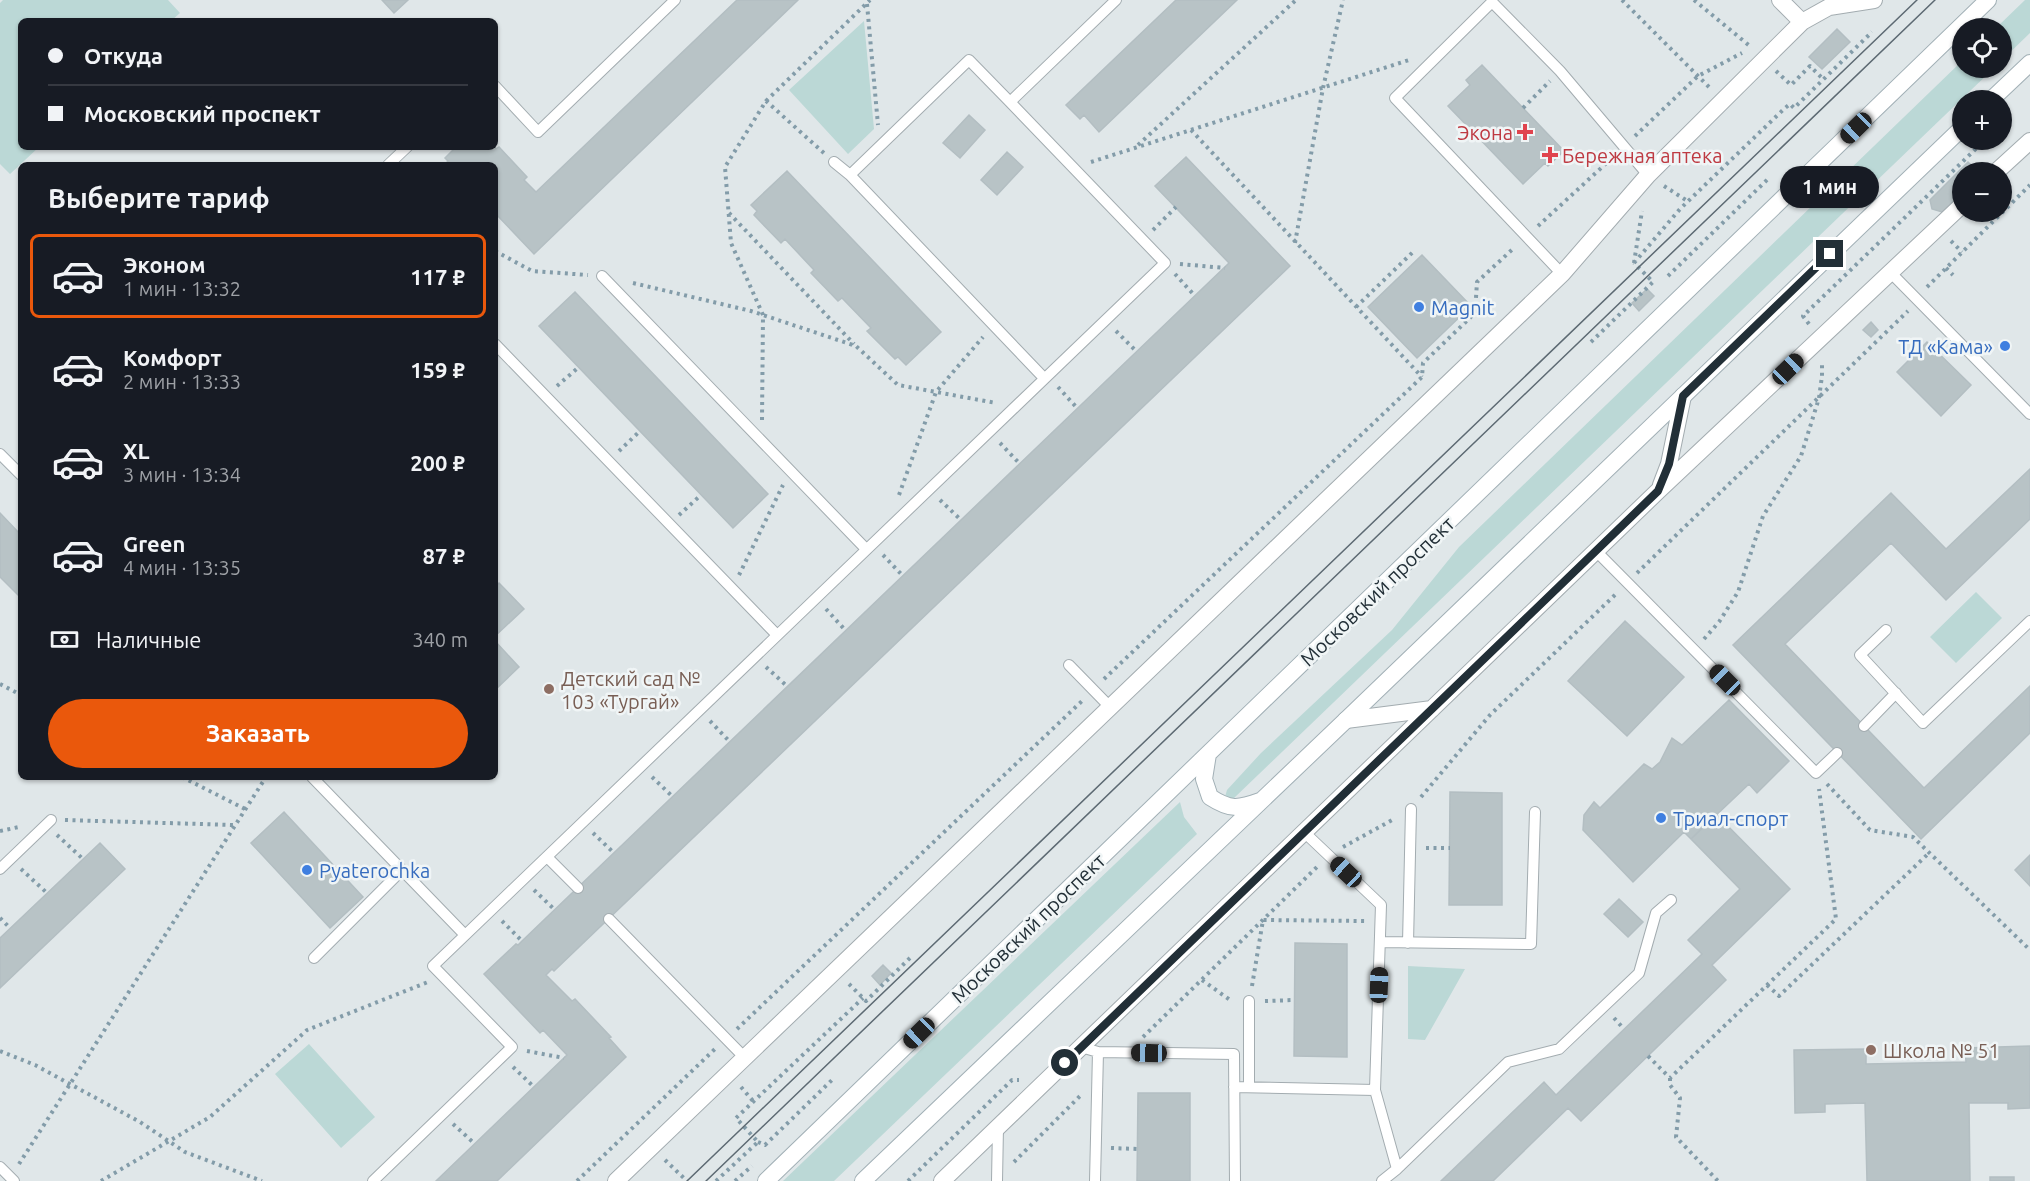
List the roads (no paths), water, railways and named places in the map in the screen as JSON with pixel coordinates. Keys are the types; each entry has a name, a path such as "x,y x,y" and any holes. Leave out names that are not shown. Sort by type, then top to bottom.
{"street":[{"path":"1780,0 1802,22"},
{"path":"616,1181 1562,274 1648,175 1724,101 1758,53 1802,22 1829,7 1874,0"},
{"name":"Московский проспект","path":"766,1181 1988,0"},
{"path":"2001,90 2030,63"},
{"path":"863,1181 1952,138"},
{"path":"2007,162 2030,141"},
{"path":"942,1181 1658,491 1952,215"},
{"path":"1658,491 1669,464 1683,396"},
{"path":"1346,720 1432,709"},
{"path":"1208,754 1204,779 1210,798 1223,806 1243,808 1262,801"}],"lane":[{"path":"498,90 538,132 675,0"},
{"path":"1010,102 1116,0"},
{"path":"1562,274 1395,98 1491,2 1560,71 1648,175"},
{"path":"373,1181 512,1047 433,966 1164,262 969,60 850,175"},
{"path":"391,162 404,150"},
{"path":"398,156 404,162"},
{"path":"834,162 850,175 993,325 1046,377"},
{"path":"1891,273 2030,414"},
{"path":"602,276 790,471 869,546"},
{"path":"498,347 777,635"},
{"path":"0,453 18,472"},
{"path":"1596,551 1816,773 1838,753"},
{"path":"1886,630 1860,655 1923,723 2030,621"},
{"path":"1069,665 1110,707"},
{"path":"1864,726 1896,693"},
{"path":"315,780 465,935"},
{"path":"1408,943 1411,809"},
{"path":"1381,942 1531,944 1535,812"},
{"path":"0,869 49,822"},
{"path":"1304,832 1381,905 1375,1090 1397,1169"},
{"path":"547,856 578,888"},
{"path":"314,958 402,870"},
{"path":"1382,1181 1508,1062 1559,1048 1639,973 1656,913 1671,900"},
{"path":"609,919 745,1058"},
{"path":"1249,1001 1249,1087"},
{"path":"1081,1047 1098,1052 1234,1054 1235,1181"},
{"path":"1095,1181 1098,1052"},
{"path":"1234,1087 1375,1090"},
{"path":"998,1127 998,1179"},
{"path":"0,1167 12,1179"}],"tram line":[{"path":"687,1181 1917,0"},
{"path":"706,1181 1935,0"}],"place":[{"name":"Экона","path":"1525,132"},
{"name":"Бережная аптека","path":"1550,155"},
{"name":"Magnit","path":"1419,307"},
{"name":"ТД «Кама»","path":"2005,346"},
{"name":"Детский сад № 103 «Тургай»","path":"549,689"},
{"name":"Триал-спорт","path":"1661,818"},
{"name":"Pyaterochka","path":"307,870"},
{"name":"Школа № 51","path":"1871,1050"}]}
